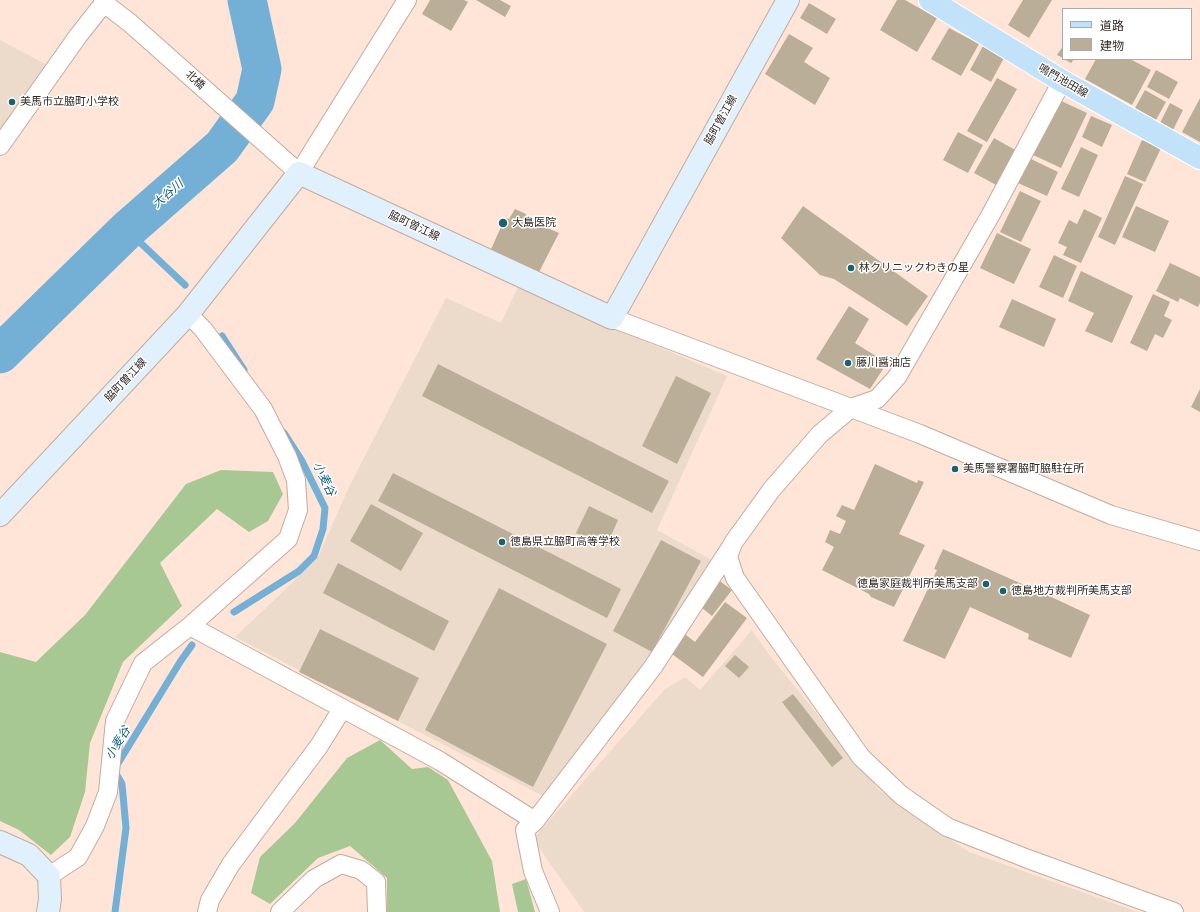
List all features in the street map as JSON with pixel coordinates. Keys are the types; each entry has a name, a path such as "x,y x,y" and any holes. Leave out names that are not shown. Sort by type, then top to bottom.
{"main road":[{"name":"脇町曽江線","path":"0,515 188,314 299,173 612,318 788,0"},
{"name":"鳴門池田線","path":"930,0 1062,81 1200,158"},
{"path":"0,842 29,855 49,876 50,899 48,912"}],"street":[{"path":"299,173 407,0"},
{"path":"0,146 104,1"},
{"name":"北橋","path":"104,1 299,173"},
{"path":"550,912 533,871 525,830 535,821 653,667 733,544 772,490 820,434 851,408 877,399 897,377 990,216 1062,81"},
{"path":"49,876 78,857 95,826 108,792 115,721 143,663 190,626 288,539 298,510 296,480 287,456 263,409 203,329 188,314"},
{"path":"612,318 920,434 1111,515 1200,541"},
{"path":"733,544 728,557 735,578 861,757 901,795 946,827 1028,860 1174,912"},
{"path":"190,626 440,761 535,821"},
{"path":"207,912 210,900 231,864 319,746 342,709"},
{"path":"280,912 314,879 341,864 361,870 376,882 377,912"}],"shaded area":[{"name":"美馬市立脇町小学校","path":"0,40 49,66 0,138"},
{"name":"徳島県立脇町高等学校","path":"518,287 727,376 657,530 712,560 650,660 543,796 235,637 288,587 319,555 349,487 446,298 501,323"},
{"path":"752,630 770,656 879,790 969,852 1138,912 584,912 533,839 665,689 685,677 700,690"}],"green space":[{"path":"221,470 273,472 283,494 268,521 249,532 217,509 160,563 182,606 123,662 90,743 85,792 70,837 51,855 19,830 0,821 0,652 36,662 85,615 186,484"},
{"path":"380,740 412,769 428,767 448,780 492,861 500,912 387,912 387,878 350,846 318,858 270,904 251,893 260,857 295,823 347,758"},
{"path":"526,879 535,912 518,912 512,884"}],"building":[{"path":"430,0 464,0 468,2 451,31 422,14"},
{"path":"476,0 500,0 511,6 505,17"},
{"path":"897,0 905,0 937,18 917,52 880,30"},
{"path":"1023,0 1052,0 1029,38 1008,25"},
{"path":"809,3 836,19 827,34 800,18"},
{"path":"949,28 979,44 961,76 931,59"},
{"path":"789,34 813,48 804,62 830,78 815,105 765,74"},
{"path":"983,46 1004,58 991,82 970,70"},
{"path":"1062,48 1062,58 1057,55"},
{"path":"1066,60 1073,60 1071,63"},
{"path":"1095,60 1132,60 1151,70 1132,105 1085,79"},
{"path":"1156,70 1178,82 1169,99 1147,87"},
{"path":"997,78 1017,89 987,142 967,131"},
{"path":"1145,90 1166,102 1156,120 1135,108"},
{"path":"1200,98 1200,142 1182,132"},
{"path":"1057,99 1087,113 1061,168 1031,154"},
{"path":"1170,103 1183,110 1173,130 1160,123"},
{"path":"1091,116 1112,125 1102,147 1082,137"},
{"path":"958,132 983,145 968,173 943,160"},
{"path":"994,138 1017,151 998,186 974,173"},
{"path":"1142,140 1161,148 1145,182 1127,174"},
{"path":"1081,147 1098,155 1079,197 1061,189"},
{"path":"1029,158 1058,172 1047,196 1018,183"},
{"path":"1125,176 1143,184 1115,245 1098,237"},
{"path":"1020,191 1041,201 1021,242 1000,232"},
{"name":"林クリニックわきの星","path":"803,206 928,296 907,326 834,279 820,275 781,238"},
{"path":"1136,206 1169,221 1155,252 1122,237"},
{"path":"515,209 526,214 525,218 559,233 536,278 488,256 505,218 509,219"},
{"path":"1084,209 1102,218 1081,263 1063,255 1067,247 1058,243 1069,220 1077,224"},
{"path":"997,233 1031,249 1014,284 980,268"},
{"path":"1054,255 1077,266 1063,298 1039,287"},
{"path":"1170,263 1200,277 1200,303 1198,307 1180,298 1178,302 1156,291"},
{"path":"1081,271 1133,296 1112,343 1085,331 1094,313 1068,301"},
{"path":"1153,294 1170,302 1164,316 1172,320 1163,338 1155,334 1147,351 1130,343"},
{"path":"1012,299 1056,319 1044,347 999,327"},
{"path":"849,306 869,319 855,343 887,363 870,389 816,359"},
{"path":"438,364 669,481 652,513 422,396"},
{"path":"676,376 711,393 677,464 642,446"},
{"path":"1200,389 1200,412 1191,407"},
{"path":"875,464 917,483 918,480 924,482 899,534 925,545 894,607 871,597 869,594 822,570 834,547 825,542 830,530 840,534 846,521 836,516 842,505 854,510"},
{"path":"393,473 621,589 607,618 378,501"},
{"path":"371,504 423,533 401,571 350,541"},
{"path":"589,506 618,520 606,547 576,533"},
{"path":"661,540 701,561 652,652 613,631"},
{"path":"943,549 1090,615 1071,658 1028,639 1029,634 970,607 945,659 903,641 937,570 934,569"},
{"path":"338,563 449,621 434,651 323,593"},
{"path":"717,579 732,590 712,616 697,604"},
{"path":"499,588 607,644 533,787 425,730"},
{"path":"725,602 747,618 703,677 668,651 682,632 695,642"},
{"path":"320,629 419,678 398,721 299,672"},
{"path":"735,655 749,667 739,678 725,666"},
{"path":"793,694 843,758 832,767 782,702"}],"waterway":[{"name":"大谷川","path":"0,354 127,230 222,147 255,101 262,69 247,0"},
{"name":"小麦谷","path":"127,230 185,285"},
{"name":"小麦谷","path":"222,336 244,370"},
{"name":"小麦谷","path":"234,612 299,571 314,556 323,529 325,508 302,461 284,433"},
{"name":"小麦谷","path":"115,912 126,828 122,784 114,770 192,645"}],"place":[{"name":"美馬市立脇町小学校","path":"12,102"},
{"name":"大島医院","path":"503,223"},
{"name":"林クリニックわきの星","path":"851,268"},
{"name":"藤川醤油店","path":"848,363"},
{"name":"美馬警察署脇町脇駐在所","path":"955,469"},
{"name":"徳島県立脇町高等学校","path":"502,542"},
{"name":"徳島家庭裁判所美馬支部","path":"986,584"},
{"name":"徳島地方裁判所美馬支部","path":"1003,591"}]}
